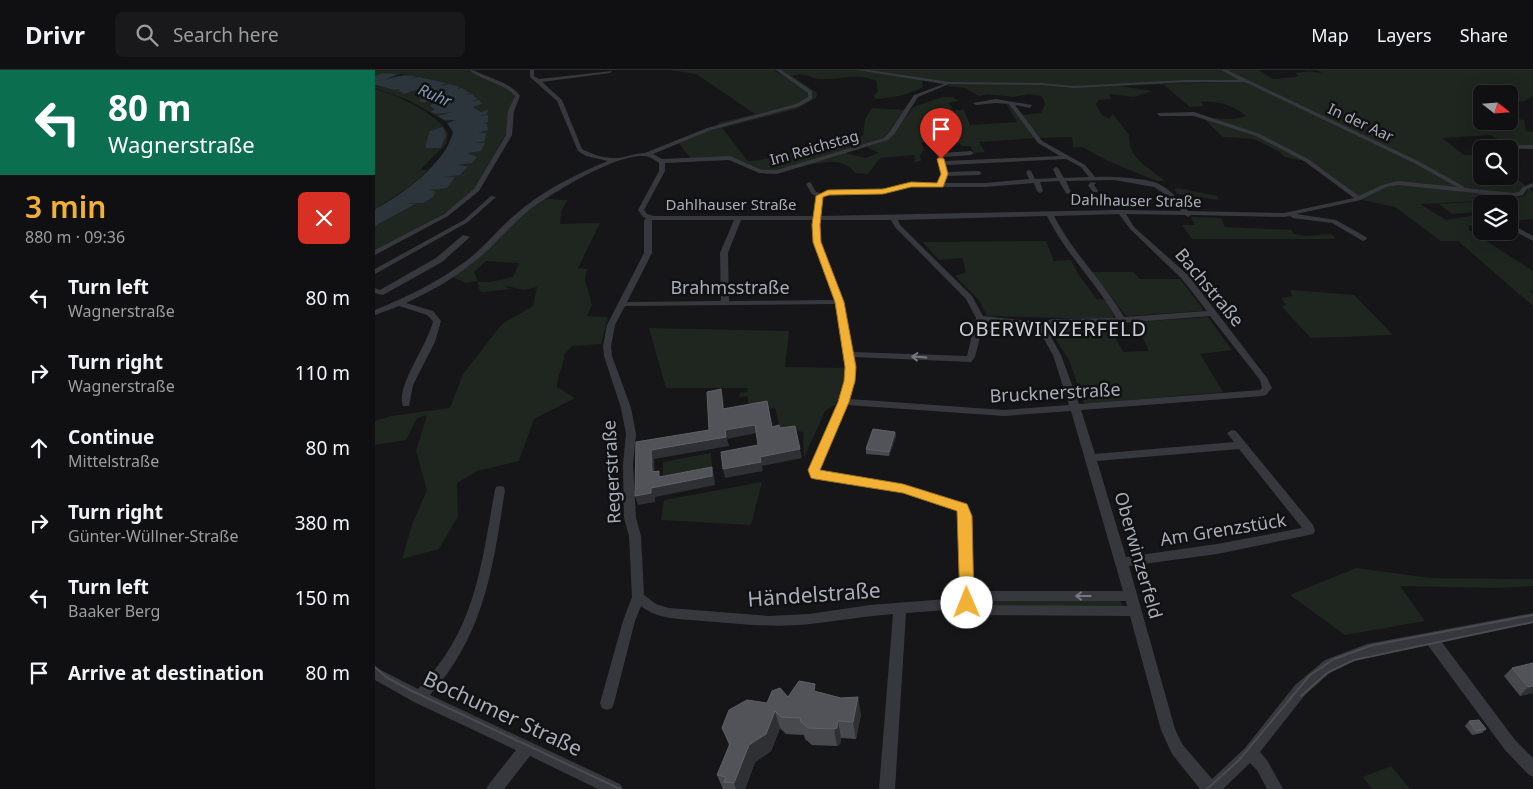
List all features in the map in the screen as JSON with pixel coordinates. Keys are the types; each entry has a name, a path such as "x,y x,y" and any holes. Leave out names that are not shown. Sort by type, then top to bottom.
{"street":[{"path":"471,70 477,70"},
{"path":"375,253 446,215 471,196 489,172 509,135 511,111 519,98 509,86 485,79 471,70"},
{"path":"532,70 532,76 559,100 580,150 588,155 613,160"},
{"path":"375,312 399,303 461,269 532,206 613,160 647,154 709,129 798,105 810,98 810,92 778,70"},
{"path":"859,70 950,83"},
{"name":"In der Aar","path":"1223,70 1416,162 1464,189"},
{"path":"538,81 610,72"},
{"name":"In der Aar","path":"950,83 1041,84 1076,87 1186,81 1246,81"},
{"name":"Im Reichstag","path":"661,161 730,158 761,172 777,172 886,139 895,130 899,119 913,105 917,96 950,83"},
{"path":"977,103 996,101 1030,106"},
{"path":"1018,104 1040,142 1086,168 1093,181 1091,185 1095,191"},
{"path":"1160,114 1173,116 1202,115 1258,135 1306,160 1361,198"},
{"path":"1518,147 1533,147"},
{"path":"940,186 944,174 941,155 971,153"},
{"path":"647,154 661,161"},
{"path":"1048,158 1068,192"},
{"path":"942,163 1068,158"},
{"path":"1022,160 1041,191"},
{"name":"Dahlhauser Straße","path":"661,161 662,170 641,208 643,215 650,217 893,218 1121,212 1290,214 1361,198 1384,186 1398,183 1517,195 1521,194 1525,188 1533,185"},
{"path":"944,174 979,173"},
{"path":"809,184 814,193 820,195 883,191 911,185 989,185 1061,179 1093,181 1130,179 1155,184 1174,198 1188,214"},
{"path":"820,195 817,218 817,244 839,302 849,354 850,381 837,425 814,470 815,474 903,489 963,508 965,516 967,599"},
{"path":"375,272 472,217 493,197"},
{"name":"Bachstraße","path":"1121,212 1132,228 1181,273 1264,380 1267,388"},
{"path":"1050,214 1066,244 1103,289 1121,320"},
{"path":"1290,214 1334,221 1363,239"},
{"path":"446,215 472,217"},
{"name":"Regerstraße","path":"607,703 629,621 638,597 635,536 630,518 628,464 631,434 607,346 611,325 648,253 647,221 650,217"},
{"path":"725,304 723,258 730,232 738,218"},
{"path":"849,354 968,360 971,357 980,318 969,298 897,226 893,218"},
{"path":"1518,230 1533,239"},
{"path":"375,290 380,293 442,258 466,237"},
{"name":"Brahmsstraße","path":"621,304 839,302"},
{"path":"399,303 430,313 437,321 423,358 404,395 406,404"},
{"path":"980,318 1041,325 1053,322 1121,320 1213,313"},
{"name":"Oberwinzerfeld","path":"1041,325 1057,355 1091,458 1132,596 1168,730 1177,749 1211,789"},
{"name":"Brucknerstraße","path":"843,402 993,414 1257,394 1263,393 1267,388"},
{"path":"1091,458 1241,445 1232,432"},
{"name":"Am Grenzstück","path":"1122,562 1217,549 1309,531 1307,525 1275,484 1241,445"},
{"path":"419,697 449,663 468,629 482,586 501,490"},
{"name":"Händelstraße","path":"638,597 652,608 669,612 748,620 809,619 967,599 1132,596"},
{"name":"Händelstraße","path":"967,599 967,610 977,611 1136,611"},
{"path":"887,789 900,608"},
{"path":"1211,789 1250,753 1300,690 1322,670 1339,660 1360,652 1533,618"},
{"path":"1431,639 1510,745 1533,769"},
{"name":"Bochumer Straße","path":"375,673 419,697 615,789"},
{"path":"494,789 527,748"},
{"path":"1250,753 1262,765 1275,789"}],"shaded area":[{"path":"375,70 469,70 480,78 501,84 512,90 515,99 507,132 473,192 443,214 375,251 375,226 415,205 405,203 424,203 427,195 436,184 446,176 467,165 458,164 472,163 475,156 466,153 471,143 482,134 476,133 483,124 477,116 481,112 473,107 482,104 470,102 449,84 436,87 446,83 420,77 402,82 415,76 401,74 382,81 396,74 375,76"},
{"path":"670,70 774,70 810,92 778,70 1259,70 1273,79 1296,77 1298,75 1295,73 1309,71 1322,73 1317,70 1533,70 1533,96 1525,101 1518,102 1518,85 1473,85 1473,130 1518,130 1518,119 1524,120 1526,131 1533,132 1533,146 1518,145 1518,140 1500,140 1490,135 1442,138 1464,155 1473,155 1473,185 1518,185 1518,180 1525,185 1517,194 1397,182 1359,198 1310,162 1285,157 1278,151 1254,139 1223,137 1201,116 1235,119 1246,116 1231,106 1219,103 1201,102 1204,106 1190,107 1163,84 1120,86 1152,91 1134,97 1110,94 1109,96 1112,99 1099,100 1096,104 1102,115 1109,119 1113,114 1129,135 1132,150 1136,156 1146,167 1165,181 1157,181 1108,161 1082,147 1073,148 1072,137 1038,138 1020,115 1041,113 1045,104 1042,96 1029,94 1013,97 988,94 979,96 965,88 947,86 955,82 922,80 923,87 912,92 894,97 875,99 874,95 878,91 876,81 869,78 817,79 805,75 792,76 817,93 816,98 796,109 722,128 748,161 807,151 856,138 863,135 865,119 872,108 904,110 884,138 767,174 734,158 690,158 679,143 719,126 718,123 755,114 696,74"},
{"path":"375,86 401,89 399,93 409,93 417,90 430,96 424,99 440,100 431,103 439,109 455,112 442,115 445,120 456,119 447,122 408,100 375,88"},
{"path":"375,89 405,100 425,112 435,119 448,133 446,144 420,170 428,170 409,187 375,209"},
{"path":"942,97 953,97 958,101 948,103 954,110 964,110 970,125 1017,122 1006,103 1009,104 1035,138 979,142 985,152 974,153 970,146 963,146 955,141 956,139 927,141 921,143 924,149 920,155 921,161 915,162 914,155 880,158 868,174 855,173 849,167 835,162 796,168 842,152 865,158 879,153 866,147 888,139 914,107"},
{"path":"1401,183 1503,195 1473,195 1473,201 1420,204 1446,220 1473,215 1473,226 1469,226 1469,230 1473,233 1473,240 1485,240 1533,271 1533,290 1530,291 1533,294 1533,306 1458,241 1441,241 1395,207 1362,200 1385,187"},
{"path":"1178,188 1217,196 1219,200 1177,194 1174,189"},
{"path":"1529,188 1533,193 1533,219 1518,220 1518,197 1525,195"},
{"path":"546,199 567,200 561,212 560,224 600,223 578,268 587,269 585,280 592,305 587,316 608,317 601,344 572,346 564,355 557,387 575,398 534,419 519,461 477,471 457,483 458,516 439,549 402,559 412,525 427,490 416,451 427,415 417,418 406,440 375,445 375,421 391,416 450,408 463,374 502,324 533,306 537,287 524,290 507,286 505,287 511,289 483,292 480,291 477,281 466,283 450,276 527,212","holes":["486,261 519,263 513,277 490,282 478,282 474,272"]},
{"path":"1472,202 1473,213 1452,214 1439,204"},
{"path":"1191,217 1221,218 1225,227 1291,230 1294,234 1305,236 1331,234 1336,239 1192,239 1182,225 1195,225"},
{"path":"1046,241 1054,261 1071,260 1078,274 1097,299 1106,300 1114,316 1113,319 987,316 978,299 955,276 966,272 962,258 939,260 923,242"},
{"path":"1092,272 1133,272 1140,279 1180,279 1203,309 1202,311 1126,316"},
{"path":"1290,290 1354,295 1393,335 1311,338 1282,307 1286,305 1281,298 1292,296"},
{"path":"1208,317 1232,350 1200,354 1223,392 1088,404 1084,403 1069,360 1050,330 1053,328 1109,326 1123,352 1149,351 1136,322"},
{"path":"649,328 789,331 785,367 847,368 843,391 835,405 825,411 804,458 803,432 780,428 775,408 748,412 748,396 739,397 740,393 748,392 747,388 666,388"},
{"path":"711,453 712,467 663,476 663,462"},
{"path":"762,482 751,525 661,520 664,500"},
{"path":"1356,568 1430,578 1533,579 1533,586 1496,588 1400,586 1425,621 1345,635 1290,595"},
{"path":"1119,598 1123,605 1121,607 975,605 978,599"},
{"path":"1391,766 1410,789 1372,789 1363,777"}],"water":[{"name":"Ruhr","path":"383,73 397,74 385,80 412,75 416,76 410,79 419,77 447,83 440,86 449,84 460,87 457,89 462,88 470,93 464,95 472,94 477,99 470,102 479,100 482,104 473,107 481,112 488,110 487,114 478,116 488,115 488,122 483,123 487,124 488,130 478,133 486,133 485,141 475,143 485,143 481,151 467,153 477,157 472,163 458,165 468,166 460,175 444,177 455,177 447,188 428,190 435,191 434,196 424,203 405,203 416,204 375,226 375,209 410,187 442,155 449,144 453,132 447,123 455,120 444,120 438,116 452,112 437,114 430,112 435,109 430,106 434,102 420,102 419,100 429,96 415,95 417,90 404,94 398,91 400,89 395,90 375,85 375,76"},
{"path":"443,127 446,135 441,148 426,148 430,131"}],"building":[{"path":"721,389 723,409 767,401 772,427 779,425 780,428 795,426 800,449 760,457 761,462 723,469 721,452 758,445 755,425 725,430 726,437 651,450 652,472 659,471 659,477 712,467 712,476 651,488 651,493 635,496 636,442 709,430 707,392"},
{"path":"873,429 895,432 889,452 866,449"},
{"path":"1533,663 1533,686 1528,687 1512,668"},
{"path":"799,681 815,684 814,691 841,698 858,697 853,722 838,721 837,728 834,729 808,728 801,722 800,718 781,717 775,711 766,734 749,745 734,783 724,782 726,777 717,775 730,744 722,728 729,710 747,700 767,703 772,691 780,688 788,697"},
{"path":"1479,720 1486,729 1476,731 1469,721"}],"tram line":[{"path":"1207,789 1239,760 1310,675 1334,659 1373,645 1533,615"},
{"path":"1301,696 1327,673 1354,660 1533,622"},
{"path":"375,667 386,677 408,689 620,789"}],"district":[{"name":"OBERWINZERFELD","path":"1053,328"}],"route":[{"path":"941,159 944,174 940,186 906,185 887,191 823,193 819,196 816,225 817,242 839,302 851,367 850,381 843,402 814,470 815,474 903,489 953,503 963,508 965,511 967,603"}]}
